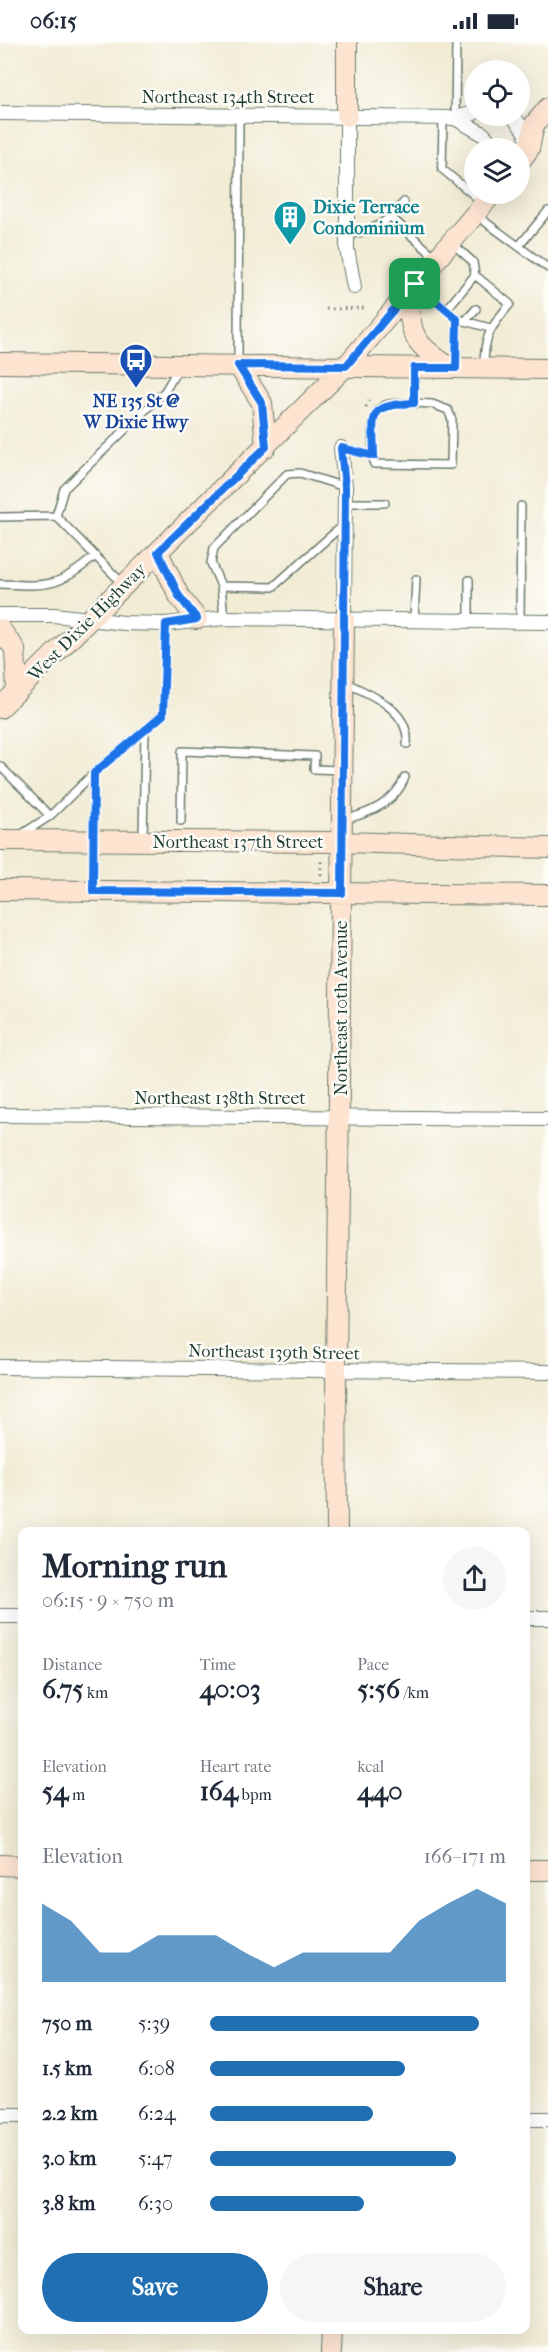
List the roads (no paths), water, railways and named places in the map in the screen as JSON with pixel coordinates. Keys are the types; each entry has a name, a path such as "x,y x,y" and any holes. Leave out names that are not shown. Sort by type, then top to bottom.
{"street":[{"path":"348,42 347,235 354,287"},
{"path":"532,152 534,125 548,108"},
{"name":"Northeast 134th Street","path":"0,113 449,118 464,116"},
{"name":"Northeast 134th Street","path":"449,118 487,138"},
{"path":"520,126 532,152"},
{"name":"West Dixie Highway","path":"0,708 346,366 483,204"},
{"path":"412,288 410,324 415,338 424,350 453,368"},
{"path":"0,363 548,369"},
{"path":"238,365 262,403 266,447"},
{"name":"Northeast 10th Avenue","path":"337,1527 336,1372 345,524 345,487 341,448"},
{"path":"158,552 179,596 197,619"},
{"path":"0,615 54,615 89,620 166,624 224,618 548,622"},
{"path":"0,629 15,649 17,691"},
{"name":"Northeast 137th Street","path":"4,837 94,841 342,842 548,848"},
{"path":"0,890 548,895"},
{"name":"Northeast 138th Street","path":"0,1115 548,1119"},
{"name":"Northeast 139th Street","path":"0,1367 336,1372 548,1372"},
{"path":"0,1616 18,1616"},
{"path":"530,1618 548,1618"},
{"path":"0,1865 18,1866"},
{"path":"530,1870 548,1870"},
{"path":"0,2115 18,2115"},
{"path":"530,2119 548,2119"},
{"path":"332,2334 332,2352"}],"lane":[{"path":"456,42 442,169 464,188"},
{"path":"238,365 239,115"},
{"path":"347,235 370,231 391,218 404,202"},
{"path":"483,204 519,246 548,268"},
{"path":"519,246 548,211"},
{"path":"391,218 437,258"},
{"path":"451,242 473,262 475,274 491,291 510,304 490,328 484,345 484,368"},
{"path":"446,310 475,274"},
{"path":"412,288 457,319 490,328"},
{"path":"465,321 476,309"},
{"path":"453,368 457,319"},
{"path":"56,516 64,489 165,391 181,365"},
{"path":"414,368 414,403"},
{"path":"341,448 374,460 451,465 452,420 448,410 432,404 386,405 378,411 373,423 374,460"},
{"path":"224,618 221,586 210,563 214,548 287,474 300,473 345,487"},
{"path":"345,503 385,503"},
{"path":"520,622 521,506"},
{"path":"0,517 56,516 124,585"},
{"path":"221,586 273,588 345,524"},
{"path":"0,584 58,583 71,577 95,556"},
{"path":"414,620 416,579"},
{"path":"469,580 469,620"},
{"path":"4,837 50,816 94,773 163,715 166,624"},
{"path":"344,682 386,704 398,715 408,731 407,744"},
{"path":"143,841 145,730"},
{"path":"181,820 182,751 315,756 314,769 343,770"},
{"path":"0,766 50,816"},
{"path":"93,891 94,773"},
{"path":"342,819 368,812 386,801 397,793 405,777"}],"place":[{"name":"Dixie Terrace Condominium","path":"290,246"},
{"name":"NE 135 St @ W Dixie Hwy","path":"136,389"}]}
